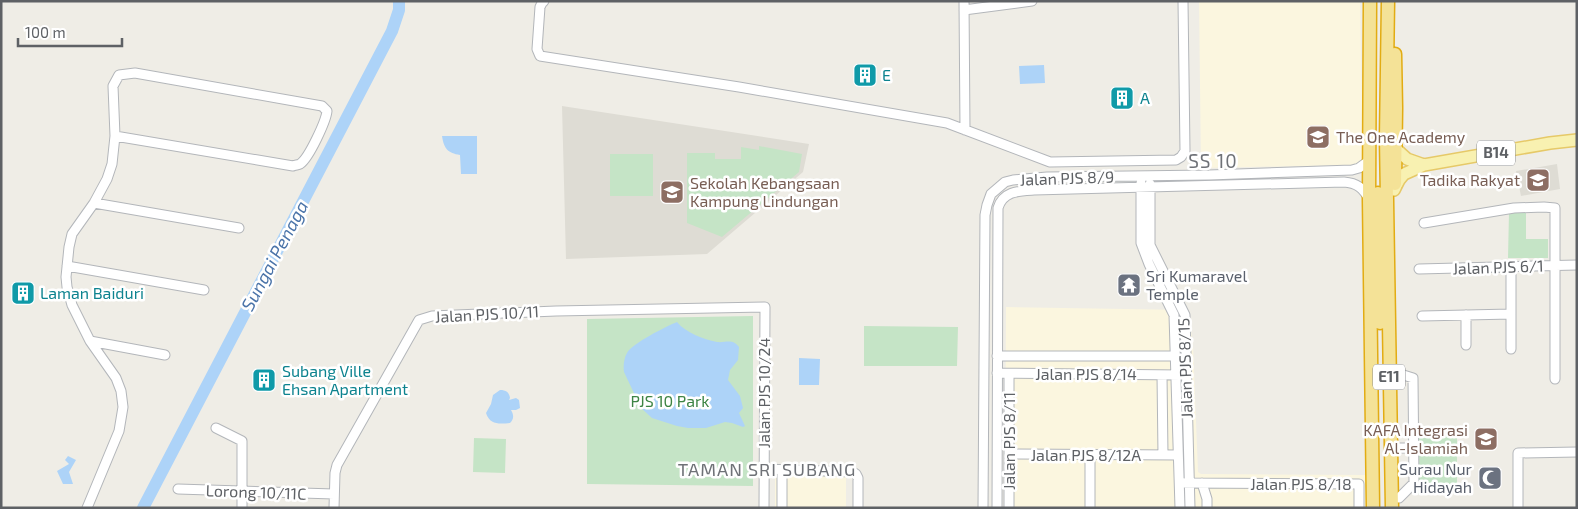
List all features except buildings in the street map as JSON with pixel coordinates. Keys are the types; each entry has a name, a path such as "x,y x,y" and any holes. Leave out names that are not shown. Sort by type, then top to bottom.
{"highway":[{"path":"1370,1 1369,200 1373,508"},
{"name":"E11","path":"1380,1 1383,247 1397,504"},
{"name":"E11","path":"1380,508 1380,397 1388,1"},
{"path":"1395,1 1396,149 1394,190 1398,373 1397,504"},
{"path":"1371,350 1380,397"}],"main road":[{"name":"B14","path":"1550,143 1558,139 1577,136"},
{"name":"B14","path":"1394,190 1404,174 1424,165 1577,140"},
{"path":"1396,149 1406,159 1424,165"}],"street":[{"path":"544,1 540,8 537,50 540,56 547,60 888,112 947,123 1050,162 1176,160 1183,155 1183,1"},
{"path":"965,130 964,6 1032,1"},
{"path":"87,508 119,431 123,407 121,391 116,378 90,341 68,294 68,247 72,234 94,203 110,172 115,148 113,86 119,75 135,73 322,106 327,111 321,130 305,158 300,164 293,166 115,136"},
{"name":"Jalan PJS 8/9","path":"989,199 997,188 1005,182 1013,180 1352,170 1359,168 1370,160"},
{"path":"1068,162 1068,177"},
{"name":"Jalan PJS 8/15","path":"1145,176 1141,243 1148,264 1174,315 1178,455 1190,508"},
{"name":"Jalan PJS 8/9","path":"997,508 998,208 1002,198 1010,193 1019,191 1351,183 1362,188 1369,200"},
{"name":"Jalan PJS 8/15","path":"1145,188 1150,245 1184,315 1186,375 1184,483 1180,508"},
{"path":"983,508 985,215 989,199 1002,198"},
{"path":"94,203 239,228"},
{"path":"1424,223 1514,208 1544,206 1555,208 1555,379"},
{"name":"Jalan PJS 6/1","path":"1419,269 1577,264"},
{"path":"67,266 204,290"},
{"path":"1511,266 1511,349"},
{"path":"984,298 998,298"},
{"name":"Jalan PJS 10/11","path":"334,508 336,469 352,436 419,320 432,316 556,311 765,307"},
{"name":"Jalan PJS 10/24","path":"764,508 765,307"},
{"path":"1422,316 1511,314"},
{"path":"1466,315 1466,345"},
{"path":"90,341 165,355"},
{"path":"997,356 1175,356"},
{"name":"Jalan PJS 8/14","path":"997,373 1186,375"},
{"path":"1397,504 1414,483 1413,378 1398,373"},
{"name":"Jalan PJS 8/11","path":"1009,508 1010,374"},
{"name":"Jalan PJS 8/12A","path":"1162,375 1163,455"},
{"path":"216,428 242,441 242,508"},
{"path":"1398,448 1413,448"},
{"path":"1518,508 1518,453 1577,452"},
{"name":"Jalan PJS 8/12A","path":"1009,454 1178,455"},
{"path":"1090,454 1090,508"},
{"path":"764,469 853,472 858,478 858,508"},
{"path":"782,470 782,508"},
{"name":"Jalan PJS 8/18","path":"1184,483 1359,484 1359,508"},
{"path":"1202,483 1207,503"},
{"path":"1207,503 1219,483"},
{"name":"Lorong 10/11C","path":"178,489 334,494"}],"shaded area":[{"path":"1199,1 1360,1 1363,158 1355,165 1201,168"},
{"name":"Sekolah Kebangsaan Kampung Lindungan","path":"562,106 809,144 803,172 707,254 566,259"},
{"name":"Tadika Rakyat","path":"1557,164 1560,189 1521,196 1516,171"},
{"path":"1006,307 1188,310 1193,345 1198,472 1201,474 1367,475 1368,508 1005,508"},
{"path":"775,472 846,473 846,508 775,508"}],"green space":[{"path":"759,146 802,154 799,172 722,237 687,223 687,153 715,153 715,159 741,159 741,147 759,150"},
{"path":"610,154 653,154 653,196 610,196"},
{"path":"1509,213 1526,213 1526,239 1548,239 1548,258 1508,258"},
{"name":"PJS 10 Park","path":"753,316 753,486 587,484 587,319"},
{"path":"864,326 958,327 957,366 864,366"},
{"path":"1457,435 1457,494 1416,494 1416,436"},
{"path":"474,438 506,439 505,473 473,472"}],"water":[{"path":"1044,65 1045,83 1020,84 1019,66"},
{"path":"442,136 477,136 477,174 461,174 460,155 447,150"},
{"path":"677,322 685,329 701,337 717,342 731,342 739,347 738,360 730,370 728,380 740,396 743,408 739,413 745,426 725,422 706,428 688,428 652,418 641,408 624,372 626,355 630,349 642,340"},
{"path":"799,358 820,359 819,385 799,385"},
{"path":"500,390 508,393 509,400 516,398 519,400 520,408 511,410 513,417 510,423 492,422 486,413 493,395"},
{"path":"68,456 76,460 69,472 73,484 63,484 57,471 69,464 65,460"}],"waterway":[{"name":"Sungai Penaga","path":"143,508 392,31 399,10 399,1"}],"place":[{"name":"E","path":"865,75"},
{"name":"A","path":"1122,98"},
{"name":"The One Academy","path":"1318,137"},
{"name":"Tadika Rakyat","path":"1538,180"},
{"name":"Sekolah Kebangsaan Kampung Lindungan","path":"672,192"},
{"name":"Sri Kumaravel Temple","path":"1129,285"},
{"name":"Laman Baiduri","path":"23,293"},
{"name":"Subang Ville Ehsan Apartment","path":"264,380"},
{"name":"KAFA Integrasi Al-Islamiah","path":"1486,439"},
{"name":"Surau Nur Hidayah","path":"1490,478"}],"district":[{"name":"SS 10","path":"1213,161"},
{"name":"TAMAN SRI SUBANG","path":"767,470"}]}
